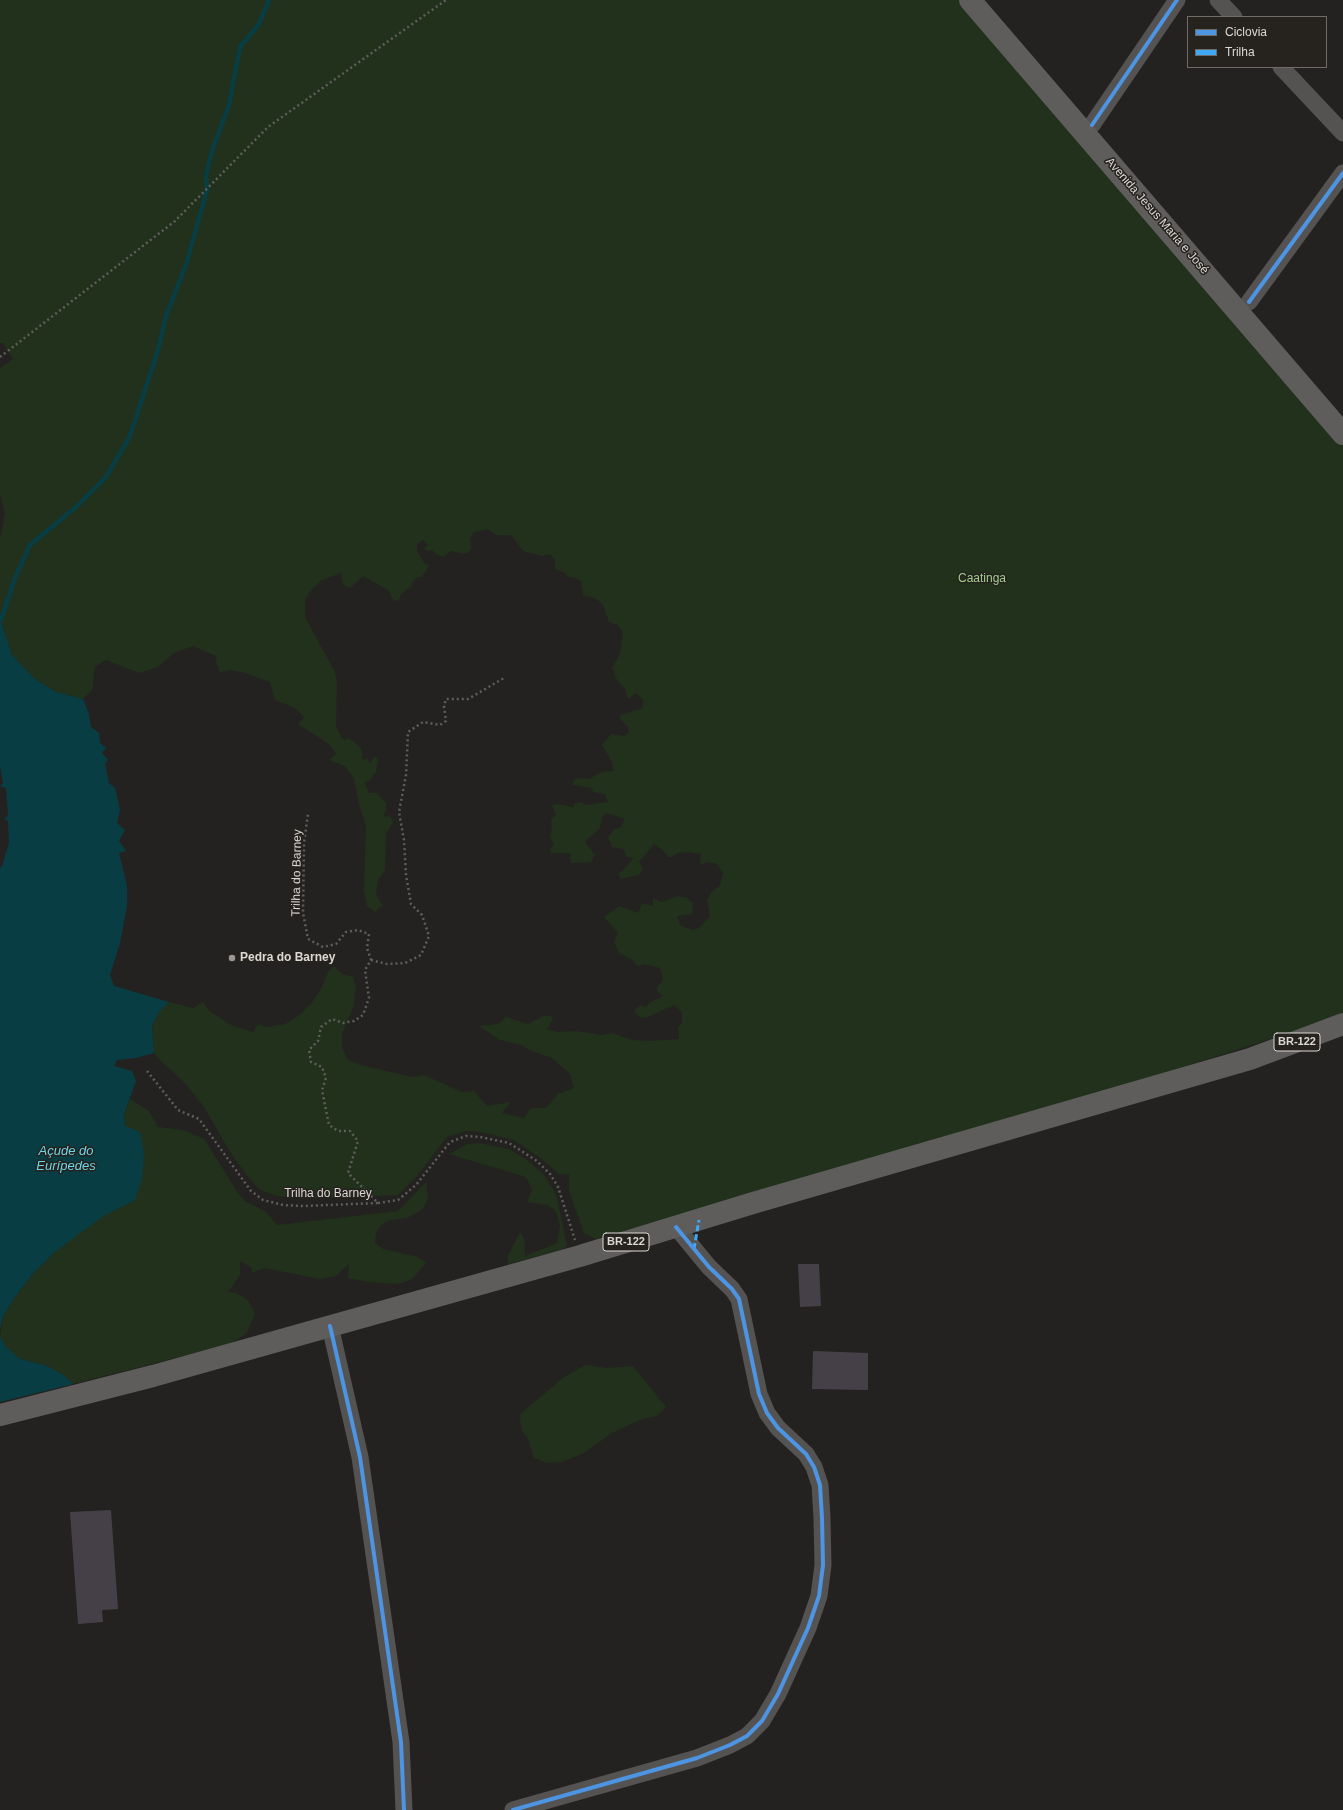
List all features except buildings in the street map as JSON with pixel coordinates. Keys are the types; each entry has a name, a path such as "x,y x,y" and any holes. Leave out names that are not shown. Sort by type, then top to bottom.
{"main road":[{"name":"Avenida Jesus Maria e José","path":"970,0 1343,412"},
{"name":"Avenida Jesus Maria e José","path":"986,0 1242,300 1343,434"},
{"name":"BR-122","path":"1250,1060 1343,1024"},
{"name":"BR-122","path":"0,1415 153,1376 580,1256 1250,1060 1343,1041"}],"street":[{"path":"1092,125 1177,0"},
{"path":"1218,0 1233,16"},
{"path":"1282,68 1343,133"},
{"path":"1242,300 1343,172"},
{"path":"513,1810 697,1758 730,1745 747,1736 762,1721 778,1694 808,1628 819,1596 823,1564 822,1518 820,1485 814,1467 806,1454 778,1428 767,1413 759,1394 739,1299 732,1289 709,1267 676,1227"},
{"path":"330,1326 360,1457 401,1742 404,1810"}],"path":[{"path":"0,356 175,221 268,127 446,0"},
{"path":"371,960 387,964 405,963 421,955 429,936 422,915 411,904 406,875 404,840 399,812 406,775 408,732 423,722 440,725 446,721 444,706 446,698 468,699 504,678"}],"green space":[{"name":"Caatinga","path":"0,0 959,0 1343,444 1343,1012 1323,1022 1152,1077 596,1239 584,1233 569,1191 569,1174 559,1174 539,1157 514,1140 481,1132 465,1131 447,1137 417,1176 398,1195 302,1199 276,1196 259,1189 248,1177 230,1152 204,1107 184,1082 154,1053 152,1027 159,1012 169,1002 193,1008 203,1002 209,1011 233,1026 253,1032 258,1024 266,1027 285,1024 298,1016 311,1004 321,989 328,972 334,966 342,974 353,977 356,986 353,1008 342,1034 342,1048 348,1060 360,1065 413,1077 424,1075 462,1092 474,1091 487,1106 511,1102 502,1113 524,1118 531,1108 546,1108 558,1094 574,1088 570,1074 552,1058 532,1051 521,1045 500,1040 479,1026 498,1024 506,1017 528,1024 544,1016 551,1016 553,1019 547,1029 557,1032 576,1031 601,1035 612,1033 632,1040 649,1041 679,1039 678,1027 682,1023 682,1012 674,1005 648,1017 641,1018 634,1011 640,1005 646,1007 649,1003 663,996 656,990 663,979 660,968 645,964 637,966 633,960 619,953 614,942 618,933 604,917 619,906 638,913 642,903 653,906 653,898 661,902 678,896 687,898 693,903 692,914 677,916 681,926 693,930 699,928 710,916 707,900 711,893 720,885 723,873 717,864 708,862 700,865 701,854 688,852 678,853 668,857 663,850 654,844 639,862 643,869 639,875 620,879 619,874 634,858 627,857 623,849 612,847 608,837 614,830 621,827 625,819 606,813 602,818 600,828 585,842 595,855 591,862 571,863 570,853 551,853 550,849 554,844 550,838 552,828 551,820 556,814 552,806 555,804 574,807 574,804 581,802 585,805 608,802 605,794 593,792 592,788 573,785 573,781 577,778 589,779 602,772 614,771 612,762 602,745 611,734 624,736 629,732 628,727 620,719 621,715 643,708 643,700 636,693 628,699 625,689 617,680 612,668 620,654 623,633 618,625 609,622 603,605 597,599 583,595 581,581 573,577 568,577 565,573 555,569 555,560 550,554 543,556 523,551 511,535 496,535 488,529 474,532 470,539 471,549 466,554 451,551 443,557 436,554 432,550 427,551 424,549 428,545 423,540 417,544 417,551 424,563 429,565 422,577 418,577 413,581 411,587 401,594 399,600 394,601 388,590 363,576 350,588 345,586 342,581 341,573 320,581 308,594 305,602 305,617 335,672 337,684 336,726 341,737 345,740 348,738 358,745 362,751 362,760 367,758 370,764 375,756 378,760 376,772 370,780 364,782 369,793 377,793 386,803 386,810 383,817 390,816 393,822 386,834 385,870 378,880 376,895 383,906 378,908 376,913 367,906 364,890 366,825 360,808 354,779 345,766 329,760 336,754 330,745 298,724 304,717 295,708 275,700 270,682 242,672 230,670 220,672 217,665 216,656 193,646 174,653 158,667 139,673 106,660 95,667 92,690 83,699 56,692 34,678 12,655 0,618 0,538 5,514 0,495 0,368 13,359 3,343 0,343"},
{"path":"130,1099 149,1111 158,1127 183,1130 204,1139 238,1193 245,1201 266,1212 277,1225 398,1211 426,1182 428,1198 423,1209 407,1218 389,1220 381,1225 376,1233 375,1243 383,1249 418,1257 426,1263 412,1279 399,1284 370,1282 348,1278 349,1264 336,1276 320,1279 264,1268 252,1273 252,1268 240,1261 240,1275 228,1292 236,1293 248,1300 255,1314 246,1334 230,1344 73,1384 62,1374 45,1365 20,1359 5,1346 0,1336 3,1317 13,1300 31,1276 56,1251 105,1214 135,1200 124,1114"},
{"path":"479,1143 509,1149 526,1159 544,1175 556,1194 567,1246 561,1250 508,1264 508,1256 520,1232 524,1238 525,1256 557,1243 560,1225 556,1212 548,1205 527,1202 532,1190 526,1177 449,1154 468,1144"},
{"path":"585,1365 607,1368 633,1366 666,1407 657,1416 642,1419 612,1433 584,1453 562,1462 547,1463 534,1458 528,1439 521,1429 520,1414 563,1378"}],"water":[{"name":"Açude do Eurípedes","path":"0,618 12,655 34,678 56,692 83,699 89,714 91,727 99,733 100,743 106,748 102,753 108,760 105,764 109,783 115,788 120,810 117,823 125,830 119,841 126,851 119,853 127,886 127,906 120,943 110,975 114,986 169,1002 159,1012 152,1026 154,1053 136,1058 117,1060 114,1066 132,1071 136,1081 124,1114 125,1126 140,1132 144,1154 142,1179 135,1200 105,1215 56,1251 31,1276 13,1300 3,1317 0,1329 0,868 2,866 9,843 8,821 4,819 8,816 6,788 0,786 3,783 0,765"},
{"path":"0,1336 5,1346 20,1359 45,1365 62,1374 73,1384 0,1402"}],"waterway":[{"path":"1,620 15,578 30,545 77,506 106,477 130,436 158,350 166,316 186,265 207,190 206,175 213,148 229,105 240,47 259,24 269,0"}],"marked path":[{"path":"694,1249 699,1220"}],"cycle path":[{"path":"1092,125 1177,0"},
{"path":"1249,302 1343,173"},
{"path":"513,1810 697,1758 730,1745 747,1736 762,1721 778,1694 808,1628 819,1596 823,1565 822,1518 820,1485 814,1467 806,1454 778,1428 767,1413 759,1394 739,1299 732,1289 709,1267 676,1227"},
{"path":"330,1326 360,1457 401,1742 404,1810"}],"place":[{"name":"Pedra do Barney","path":"232,958"}]}
